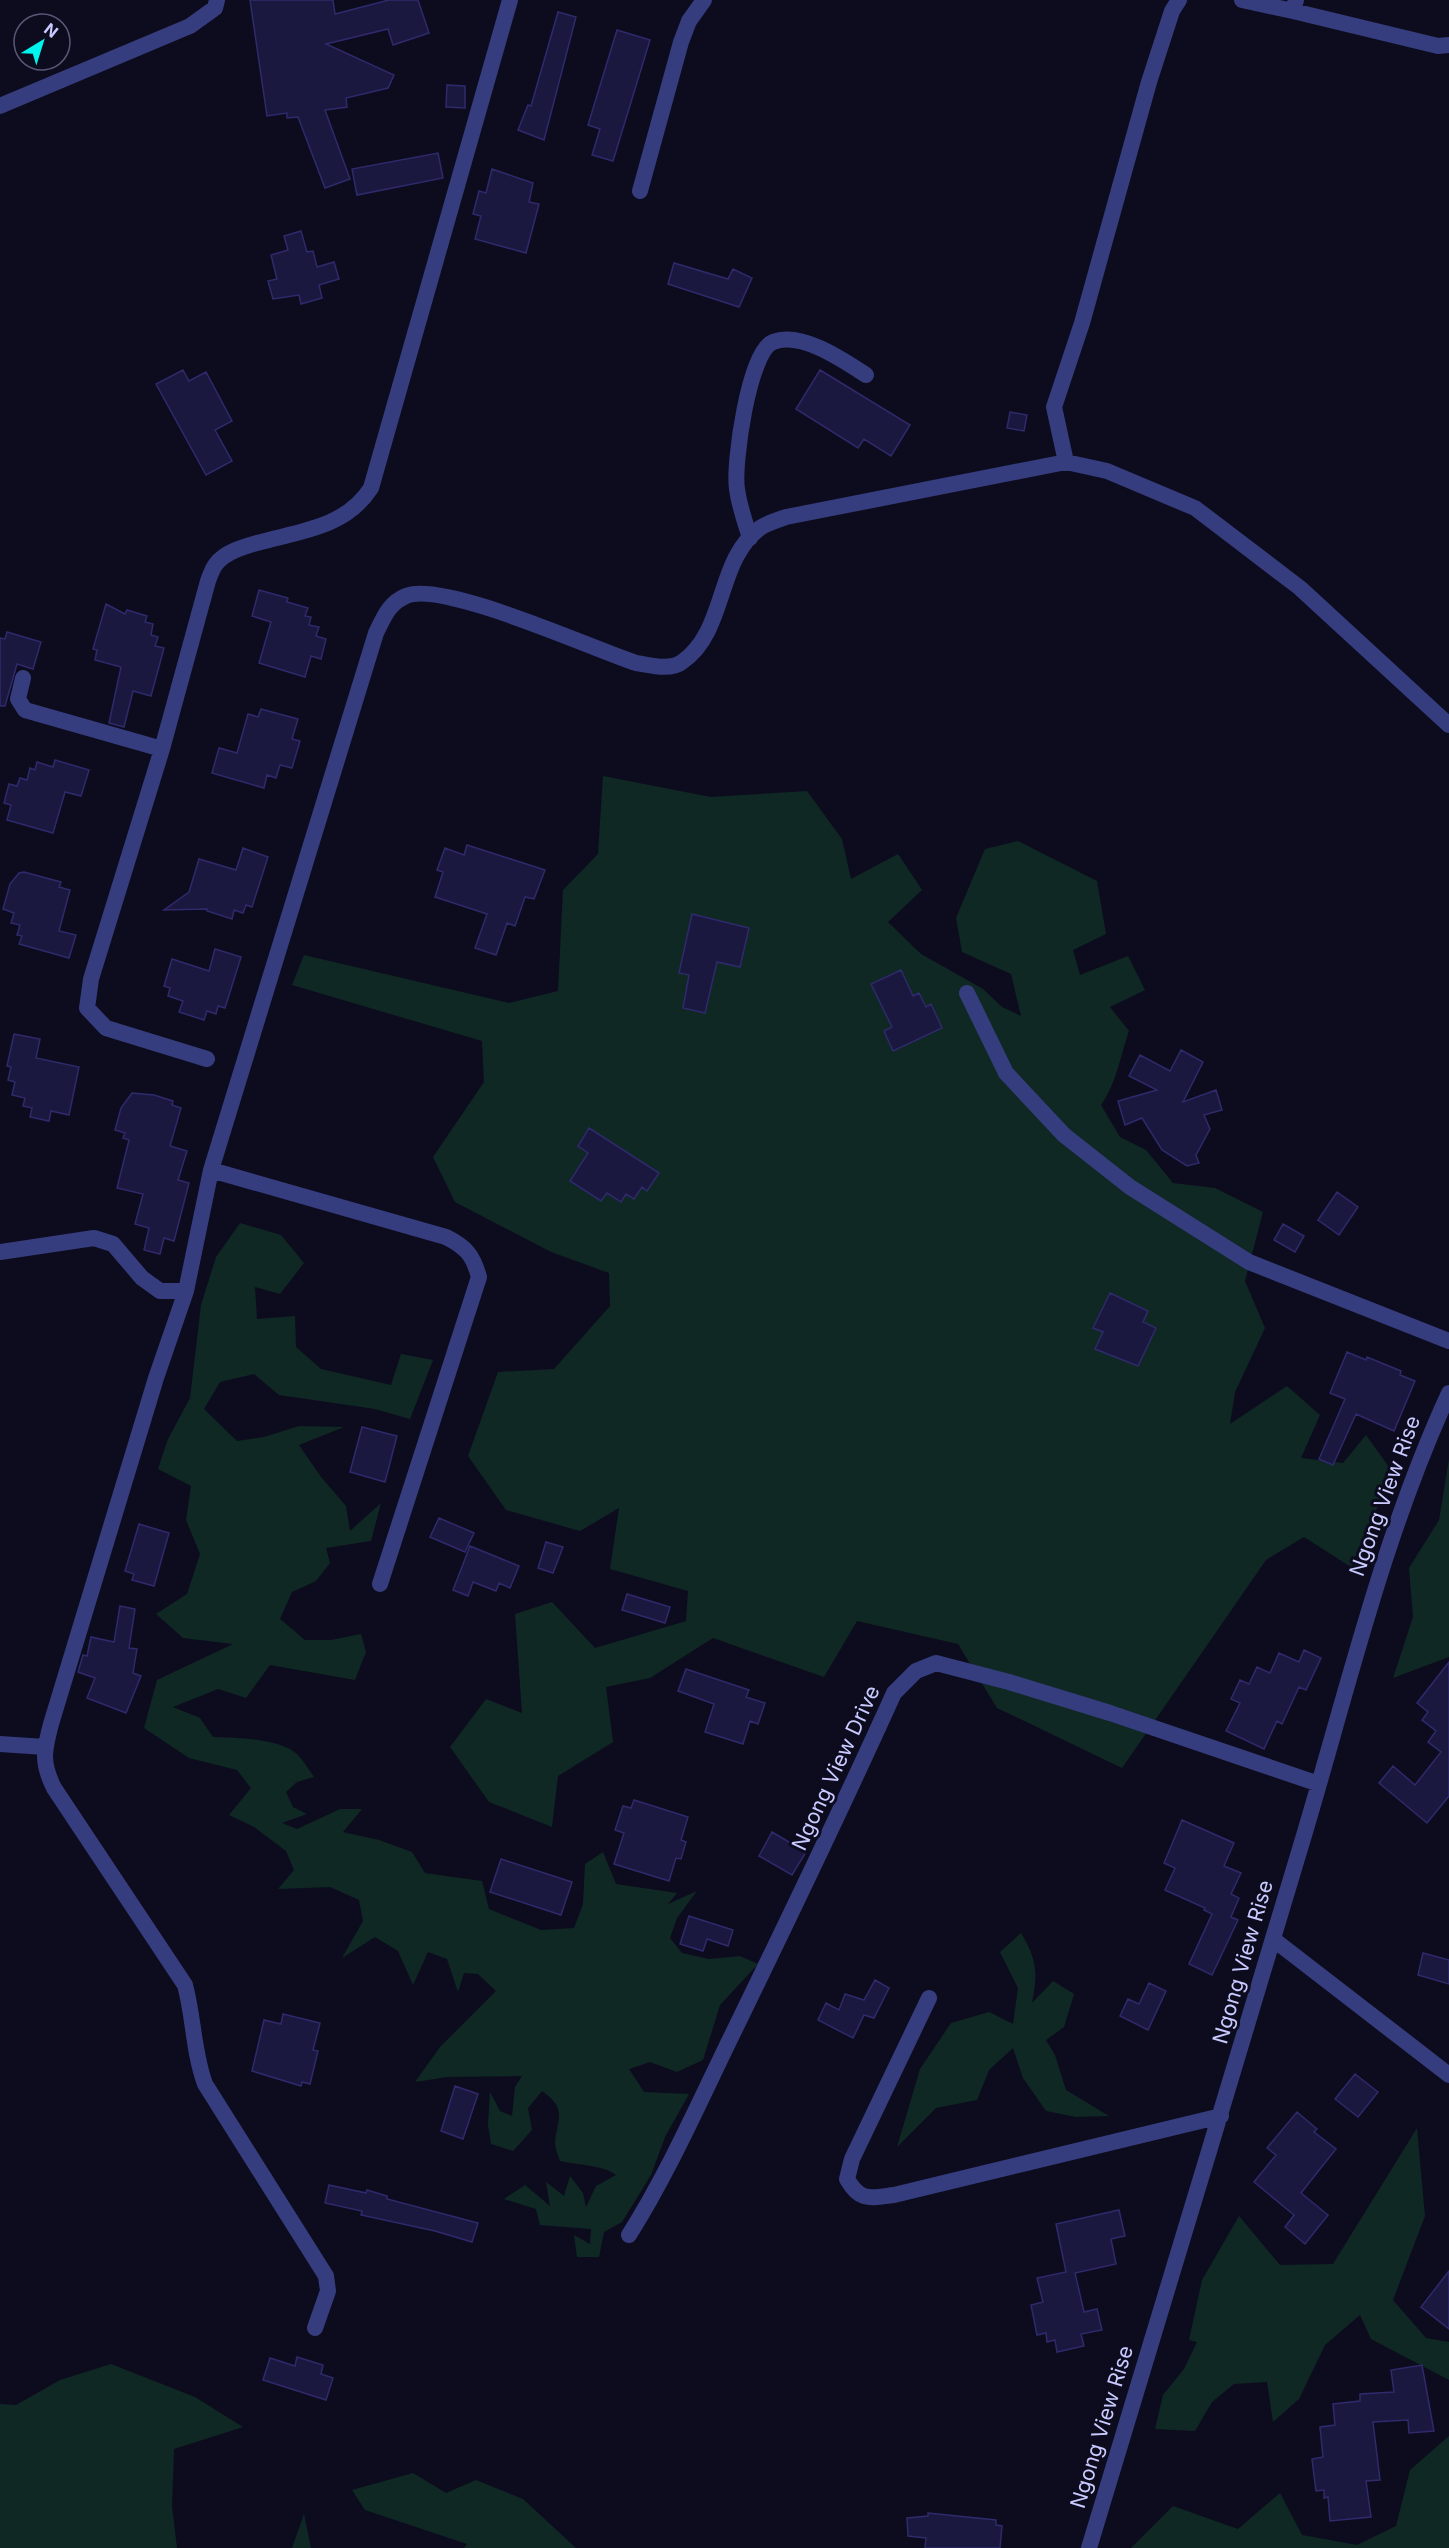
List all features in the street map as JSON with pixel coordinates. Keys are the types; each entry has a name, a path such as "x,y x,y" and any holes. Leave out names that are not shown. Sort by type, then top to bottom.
{"street":[{"path":"0,106 190,26 215,8 217,0"},
{"path":"207,1059 106,1028 87,1008 91,979 162,749 208,581 216,563 236,549 325,525 345,516 361,504 371,488 510,0"},
{"path":"640,191 685,32 689,21 704,0"},
{"path":"1066,462 1054,407 1082,323 1149,82 1172,11 1179,0"},
{"path":"1242,0 1294,6 1438,46 1449,45"},
{"path":"750,538 737,490 735,464 739,434 757,364 766,346 774,341 789,340 828,351 866,375"},
{"path":"315,2328 328,2291 326,2276 205,2084 196,2058 192,2009 185,1985 54,1788 44,1768 45,1747 90,1591 186,1291 211,1170 376,633 390,605 408,594 460,598 636,663 662,667 681,664 697,646 712,621 734,562 750,538 761,527 786,517 1066,462 1107,471 1148,485 1195,508 1300,588 1449,725"},
{"path":"23,678 18,699 25,710 162,749"},
{"path":"967,993 1006,1073 1064,1135 1130,1187 1249,1262 1449,1341"},
{"path":"211,1170 446,1237 461,1244 473,1256 479,1277 380,1584"},
{"path":"0,1252 94,1238 113,1244 142,1278 160,1291 186,1291"},
{"name":"Ngong View Rise","path":"1089,2548 1221,2116 1319,1784 1354,1655 1400,1510 1449,1393"},
{"name":"Ngong View Drive","path":"629,2235 649,2203 718,2064 815,1865 894,1693 916,1671 936,1664 1010,1682 1110,1713 1319,1784"},
{"path":"0,1744 45,1747"},
{"path":"1273,1939 1449,2074"},
{"path":"929,1998 852,2159 847,2179 854,2192 868,2199 894,2195 1221,2116"}],"green space":[{"path":"603,776 711,797 807,791 842,839 851,879 898,854 922,890 888,922 921,954 983,989 1002,1007 1021,1016 1011,974 962,952 956,918 985,849 1018,841 1097,881 1106,934 1073,950 1080,975 1128,956 1145,990 1110,1007 1129,1031 1115,1078 1101,1105 1120,1137 1146,1150 1173,1183 1215,1188 1263,1212 1245,1281 1265,1328 1235,1392 1230,1424 1287,1386 1320,1415 1301,1458 1343,1463 1366,1435 1394,1474 1351,1567 1304,1537 1266,1560 1122,1768 997,1708 958,1644 857,1621 824,1677 713,1638 650,1678 606,1687 613,1742 558,1776 552,1827 489,1802 450,1747 486,1699 522,1713 515,1614 552,1602 595,1648 686,1621 688,1591 610,1569 619,1508 580,1531 506,1510 468,1456 498,1372 554,1369 610,1306 609,1273 551,1252 455,1202 433,1157 484,1082 482,1041 292,985 304,955 509,1003 558,991 563,890 598,854"},
{"path":"240,1223 281,1235 304,1263 280,1294 255,1287 257,1319 295,1316 296,1347 321,1369 391,1385 401,1354 433,1360 410,1419 375,1409 279,1395 254,1374 220,1382 204,1409 237,1441 264,1437 299,1426 344,1427 299,1445 321,1477 346,1506 350,1531 381,1503 371,1541 326,1548 330,1563 316,1581 292,1592 280,1619 305,1640 331,1640 361,1634 366,1652 355,1680 270,1665 246,1698 218,1689 173,1707 200,1718 213,1737 269,1742 297,1754 314,1777 297,1782 286,1792 293,1807 307,1814 282,1823 297,1829 340,1809 362,1809 343,1832 379,1840 412,1852 425,1873 482,1881 489,1909 541,1930 574,1928 583,1904 585,1864 603,1852 616,1884 677,1893 668,1904 697,1891 677,1918 670,1938 682,1953 709,1959 740,1956 758,1964 720,2005 703,2060 677,2072 650,2062 629,2069 644,2092 689,2094 665,2137 651,2175 622,2222 604,2232 599,2257 577,2257 574,2235 590,2244 591,2229 540,2225 536,2209 504,2199 525,2185 550,2206 546,2182 564,2196 570,2176 583,2193 586,2207 596,2186 616,2175 597,2167 560,2161 555,2142 559,2114 558,2108 550,2097 542,2091 528,2108 532,2130 513,2151 491,2144 488,2125 490,2092 500,2111 512,2116 515,2087 522,2076 447,2077 415,2082 440,2047 496,1991 478,1974 464,1973 458,1992 447,1959 428,1952 413,1985 398,1951 375,1937 342,1958 363,1921 359,1900 330,1887 278,1889 294,1870 286,1851 254,1827 229,1815 251,1788 237,1770 189,1758 144,1728 157,1680 233,1644 183,1638 156,1614 187,1594 200,1554 186,1520 191,1486 158,1469 168,1439 190,1398 201,1305 216,1257"},
{"path":"1449,1459 1449,1657 1393,1678 1413,1617 1409,1568 1439,1520"},
{"path":"1021,1933 1035,1967 1032,2003 1053,1981 1074,1994 1064,2027 1046,2040 1055,2055 1066,2090 1109,2116 1076,2117 1046,2111 1023,2078 1013,2048 989,2070 977,2100 936,2108 897,2147 920,2069 951,2023 989,2012 1013,2024 1018,1988 1000,1952"},
{"path":"1417,2128 1425,2216 1393,2300 1426,2338 1449,2342 1449,2380 1371,2339 1360,2315 1325,2345 1299,2399 1273,2422 1267,2382 1234,2384 1212,2402 1195,2431 1155,2429 1163,2395 1184,2369 1197,2342 1189,2340 1202,2280 1239,2216 1280,2265 1333,2264"},
{"path":"111,2364 195,2397 243,2427 174,2449 172,2506 177,2548 0,2548 0,2404 16,2405 60,2380"},
{"path":"1449,2436 1449,2548 1131,2548 1173,2506 1238,2529 1280,2493 1302,2535 1357,2545 1396,2526 1410,2470"},
{"path":"413,2473 446,2493 476,2480 523,2499 576,2548 464,2548 467,2544 365,2510 352,2490"},
{"path":"304,2514 311,2548 292,2548"}],"building":[{"path":"250,0 333,0 335,14 389,0 418,0 429,33 393,45 388,29 326,44 394,75 388,88 346,98 347,107 325,110 350,179 325,188 298,117 287,118 287,113 267,116"},
{"path":"558,12 576,17 544,140 518,130 528,105 531,106"},
{"path":"617,30 650,40 613,161 592,155 600,129 588,125"},
{"path":"447,85 465,86 465,108 446,107"},
{"path":"438,153 443,178 357,195 352,169"},
{"path":"492,169 533,183 529,202 539,204 526,253 475,239 481,216 473,214 479,191 486,193"},
{"path":"301,231 307,252 313,251 317,267 334,262 339,279 319,285 322,298 301,304 299,295 273,299 268,281 277,279 271,255 288,250 284,236"},
{"path":"674,263 728,279 733,269 752,278 739,307 668,284"},
{"path":"183,370 189,381 206,372 232,421 215,430 232,461 206,475 156,384"},
{"path":"820,370 910,425 891,456 864,439 858,448 796,409"},
{"path":"1010,412 1027,415 1024,431 1007,428"},
{"path":"259,590 288,598 287,602 308,608 305,616 311,617 309,625 319,627 316,636 326,639 321,659 311,656 305,677 259,663 271,622 252,616"},
{"path":"106,604 125,614 127,610 147,616 145,622 153,624 151,635 158,637 155,646 164,648 151,696 133,691 124,727 109,723 121,667 95,660 97,650 93,649"},
{"path":"7,632 41,642 33,669 17,664 5,706 0,706 0,638 5,639"},
{"path":"261,709 298,719 292,739 300,741 292,768 280,765 276,778 267,775 264,788 212,773 219,748 237,753 248,714 258,717"},
{"path":"55,760 89,770 81,796 65,792 53,833 7,820 11,805 4,803 9,784 17,786 20,778 27,780 30,768 35,770 37,762 53,767"},
{"path":"467,845 545,870 534,899 525,897 515,926 507,923 496,955 475,948 487,914 435,897 443,872 437,870 445,848 464,855"},
{"path":"243,848 268,857 252,907 246,905 243,913 234,910 232,919 207,911 207,909 164,910 189,892 199,859 236,870"},
{"path":"24,872 61,882 59,887 70,890 59,931 76,935 69,958 19,944 22,936 17,935 20,925 11,923 14,913 3,909 10,884 19,873"},
{"path":"692,914 749,928 740,967 717,962 705,1013 683,1008 689,975 679,973"},
{"path":"215,949 241,957 225,1008 218,1006 216,1014 207,1011 204,1020 179,1012 183,1001 168,996 170,988 164,986 172,959 209,971"},
{"path":"901,970 913,996 919,993 926,1007 931,1004 942,1028 893,1051 884,1031 892,1027 871,984"},
{"path":"14,1034 40,1039 36,1058 79,1067 69,1115 51,1111 49,1121 30,1117 32,1108 23,1106 25,1098 12,1095 15,1082 8,1080 11,1067 7,1066"},
{"path":"1181,1050 1203,1062 1183,1102 1216,1090 1222,1110 1204,1115 1210,1129 1196,1155 1199,1163 1187,1166 1162,1150 1142,1118 1125,1125 1118,1101 1157,1090 1129,1076 1140,1055 1170,1071"},
{"path":"132,1093 154,1095 173,1101 172,1105 181,1108 170,1146 187,1151 178,1180 189,1183 174,1241 164,1238 160,1254 144,1250 149,1228 135,1224 143,1194 117,1188 129,1140 123,1138 125,1133 115,1130 121,1108"},
{"path":"589,1128 659,1173 647,1191 642,1187 634,1199 626,1194 621,1202 607,1193 601,1201 570,1181 588,1153 578,1146"},
{"path":"1337,1192 1358,1207 1339,1235 1318,1220"},
{"path":"1283,1224 1304,1236 1295,1252 1274,1240"},
{"path":"1110,1293 1148,1311 1143,1322 1156,1328 1138,1366 1095,1349 1103,1332 1093,1328"},
{"path":"1347,1352 1366,1360 1367,1357 1401,1371 1400,1375 1415,1381 1394,1431 1356,1414 1333,1465 1319,1459 1345,1399 1330,1393"},
{"path":"362,1427 397,1436 385,1482 350,1472"},
{"path":"439,1518 474,1533 465,1552 430,1537"},
{"path":"139,1524 169,1533 154,1586 132,1580 134,1574 125,1571"},
{"path":"546,1542 563,1547 553,1573 538,1568"},
{"path":"470,1546 519,1566 510,1588 499,1583 496,1591 473,1582 468,1596 453,1590"},
{"path":"627,1594 670,1607 665,1623 622,1610"},
{"path":"120,1606 135,1609 129,1648 137,1649 133,1673 141,1676 126,1713 87,1698 95,1678 78,1672 83,1655 87,1656 91,1637 114,1642"},
{"path":"1304,1650 1321,1658 1306,1690 1299,1687 1282,1724 1277,1721 1264,1749 1226,1731 1240,1703 1231,1699 1240,1680 1249,1684 1257,1667 1270,1673 1279,1653 1299,1662"},
{"path":"1449,1662 1449,1796 1427,1823 1379,1783 1393,1766 1415,1785 1441,1752 1428,1742 1436,1731 1422,1720 1428,1712 1417,1703"},
{"path":"686,1669 749,1690 746,1697 765,1703 758,1724 750,1721 743,1744 705,1732 714,1704 678,1691"},
{"path":"634,1800 688,1817 681,1840 686,1842 681,1859 676,1858 669,1881 614,1864 624,1833 615,1830 623,1806 631,1808"},
{"path":"1182,1820 1234,1843 1224,1866 1241,1873 1231,1894 1239,1898 1231,1917 1238,1920 1212,1975 1189,1964 1212,1914 1204,1910 1205,1908 1165,1890 1175,1868 1164,1863"},
{"path":"772,1832 806,1852 792,1875 759,1856"},
{"path":"501,1859 572,1882 561,1915 490,1892"},
{"path":"689,1916 733,1930 728,1946 707,1939 703,1951 680,1944"},
{"path":"1423,1953 1449,1960 1449,1984 1418,1975"},
{"path":"875,1980 889,1988 874,2018 864,2015 853,2038 818,2020 826,2003 839,2010 845,1994 864,2000"},
{"path":"1149,1983 1166,1991 1148,2030 1120,2016 1128,1999 1139,2004"},
{"path":"283,2014 320,2023 313,2050 318,2051 310,2084 302,2082 301,2086 252,2071 264,2020 281,2024"},
{"path":"1355,2074 1378,2092 1358,2117 1335,2099"},
{"path":"455,2086 478,2094 463,2139 441,2131"},
{"path":"1297,2112 1317,2129 1314,2132 1336,2149 1301,2193 1328,2215 1305,2244 1285,2227 1294,2215 1254,2182 1276,2155 1267,2148"},
{"path":"329,2185 366,2193 367,2190 387,2196 387,2199 478,2223 472,2242 435,2231 361,2215 362,2211 325,2203"},
{"path":"1119,2210 1125,2236 1111,2239 1116,2264 1075,2273 1084,2312 1097,2309 1102,2330 1081,2334 1084,2346 1057,2352 1055,2340 1047,2342 1046,2333 1037,2335 1031,2305 1043,2302 1037,2278 1066,2272 1056,2224"},
{"path":"1449,2271 1449,2329 1421,2307"},
{"path":"297,2357 323,2365 321,2374 333,2378 326,2400 263,2380 270,2358 295,2366"},
{"path":"1422,2365 1434,2431 1409,2433 1408,2420 1373,2422 1380,2480 1366,2481 1371,2517 1330,2521 1328,2497 1324,2498 1324,2490 1316,2491 1312,2459 1323,2457 1320,2427 1335,2425 1333,2404 1360,2401 1360,2394 1394,2392 1391,2370"},
{"path":"928,2513 996,2520 996,2525 1002,2526 1000,2548 925,2548 926,2538 908,2536 907,2518 928,2516"}]}
